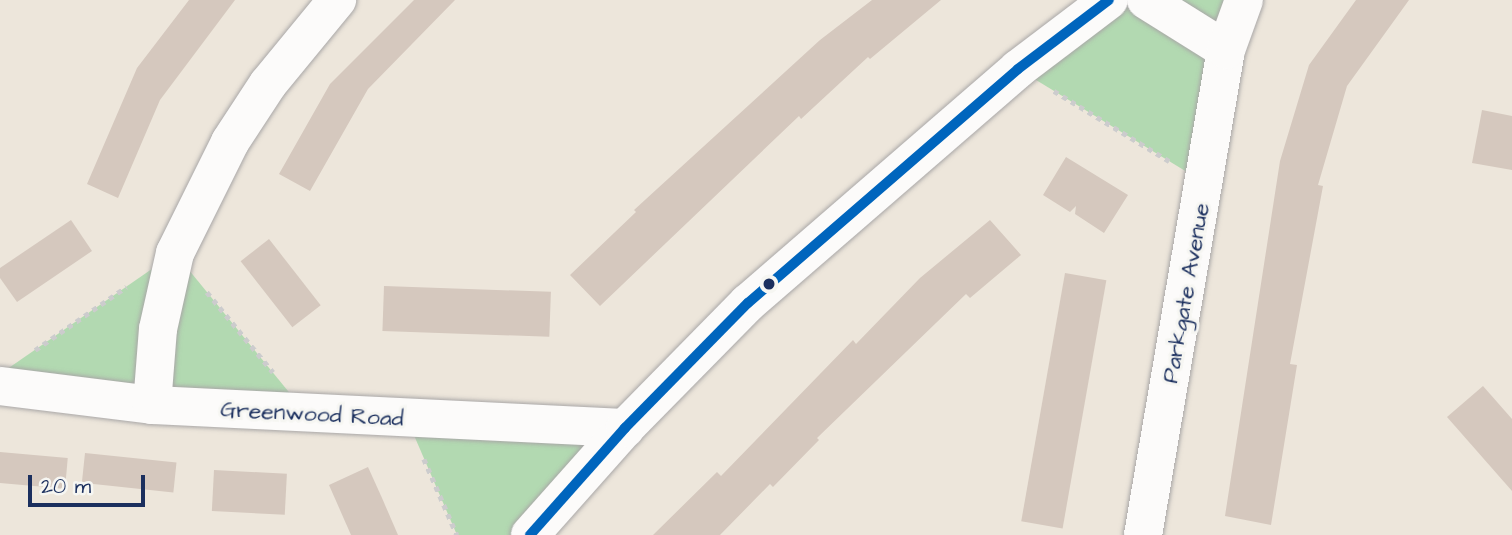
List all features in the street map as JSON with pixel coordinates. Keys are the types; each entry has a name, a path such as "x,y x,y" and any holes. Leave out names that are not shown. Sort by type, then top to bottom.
{"street":[{"path":"152,405 158,329 176,253 230,142 268,84 337,0"},
{"path":"530,535 625,428 748,303 1018,69 1109,0"},
{"path":"1146,0 1226,50"},
{"name":"Parkgate Avenue","path":"1143,535 1226,50 1244,0"},
{"name":"Greenwood Road","path":"0,386 152,405 625,428"}],"path":[{"path":"1018,69 1205,183"},
{"path":"407,419 457,535"}],"green space":[{"path":"1109,0 1244,0 1205,183 1018,69"},
{"path":"175,253 306,413 0,374"},
{"path":"407,419 625,428 530,535 457,535"}],"building":[{"path":"189,0 235,0 160,100 118,198 87,184 137,68"},
{"path":"414,0 455,0 368,89 310,191 279,174 330,84"},
{"path":"872,0 941,0 870,59 868,57 801,119 799,116 600,306 570,275 636,212 634,210 820,40"},
{"path":"1356,0 1409,0 1347,86 1318,185 1323,186 1290,364 1297,365 1271,525 1225,516 1280,161 1309,65"},
{"path":"1482,110 1512,116 1512,170 1472,163"},
{"path":"1066,157 1128,195 1104,233 1075,214 1076,206 1070,212 1043,195"},
{"path":"71,220 92,251 17,302 0,278 0,268"},
{"path":"990,220 1021,255 970,298 966,294 817,438 819,440 773,487 770,484 720,535 653,535 717,472 721,476 853,340 856,344 920,278"},
{"path":"269,239 321,305 292,327 241,261"},
{"path":"1065,273 1106,280 1063,528 1021,521"},
{"path":"384,286 551,292 549,337 382,331"},
{"path":"1483,386 1512,419 1512,491 1447,417"},
{"path":"0,452 68,458 65,489 0,483"},
{"path":"85,453 176,463 173,492 82,483"},
{"path":"368,467 398,535 351,535 329,485"},
{"path":"214,470 287,474 285,515 212,511"}],"transit line":[{"path":"530,535 625,428 748,303 1018,69 1109,0"}]}
